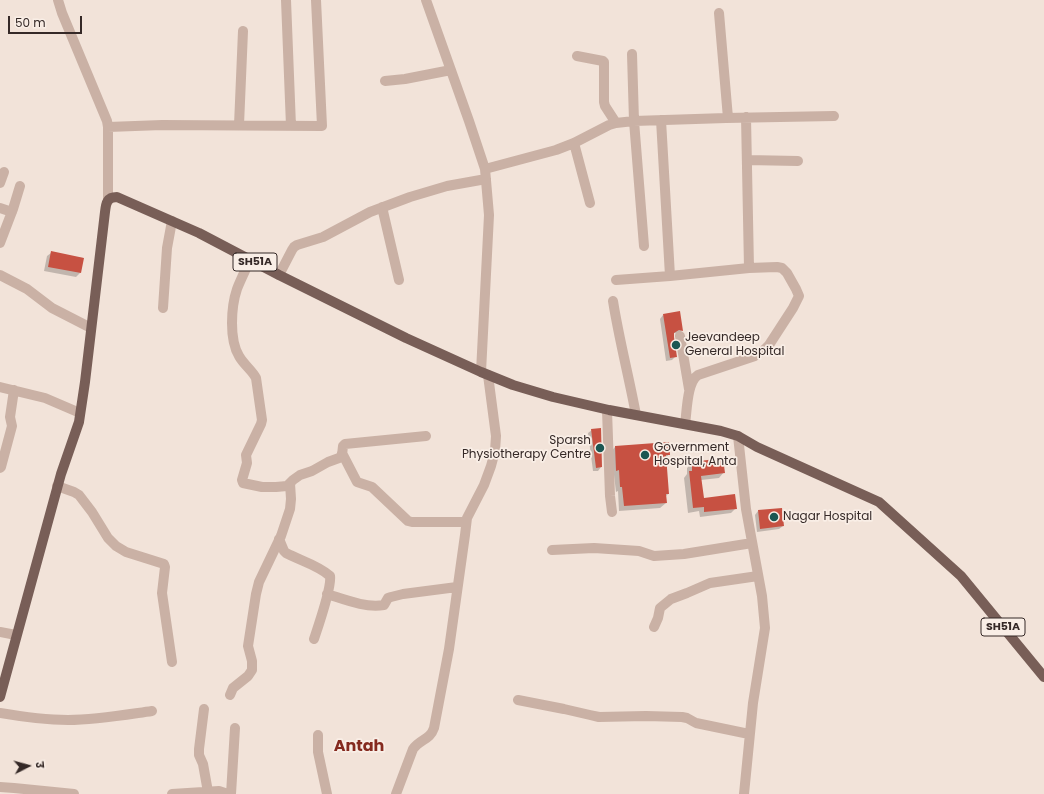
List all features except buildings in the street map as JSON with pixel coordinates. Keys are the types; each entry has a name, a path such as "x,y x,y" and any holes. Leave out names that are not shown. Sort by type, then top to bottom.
{"main road":[{"name":"SH51A","path":"108,201 110,198 119,197 172,220 406,338 484,374 537,392 607,410 716,430 738,436 757,447 879,502 961,576 1044,678"},
{"path":"0,697 57,486 78,428 85,382 105,212 108,201"}],"street":[{"path":"58,0 62,13 106,117 108,127 108,201"},
{"path":"286,0 291,126"},
{"path":"108,127 322,125 316,0"},
{"path":"396,794 413,749 432,734 434,728 449,649 467,516 484,484 491,466 495,451 496,436 484,374 489,215 485,174 426,0"},
{"path":"719,13 728,118"},
{"path":"239,125 243,31"},
{"path":"632,54 634,121 644,246"},
{"path":"576,56 598,59 604,62 604,102 616,123"},
{"path":"386,81 451,70"},
{"path":"279,275 294,247 330,233 382,207 427,191 459,183 574,144 609,125 634,121 834,116"},
{"path":"746,117 749,268"},
{"path":"661,120 670,276"},
{"path":"574,144 590,203"},
{"path":"747,160 798,161"},
{"path":"0,183 4,172"},
{"path":"0,243 20,186"},
{"path":"382,207 399,280"},
{"path":"0,208 12,212"},
{"path":"163,308 167,248 172,220"},
{"path":"250,260 237,289 233,306 233,331 239,357 256,378 262,420 246,455 247,463 242,481 244,484 262,487 287,486 300,475 339,458 342,453"},
{"path":"616,280 749,268 777,267 784,269 798,293 798,298 793,308 767,347 755,356 698,375 693,380 689,390 685,424"},
{"path":"0,275 27,289 52,308 91,328"},
{"path":"613,301 636,415"},
{"path":"680,336 689,390"},
{"path":"0,387 45,398 80,413"},
{"path":"0,468 12,426 10,417 14,390"},
{"path":"607,410 610,496 612,512"},
{"path":"426,436 345,444 342,446 342,453 357,482 372,487 408,521 466,522"},
{"path":"738,436 746,509 764,605 765,628 753,703 744,794"},
{"path":"230,695 233,688 248,676 252,670 252,662 248,646 256,594 259,582 279,540 290,509 290,483"},
{"path":"57,486 79,495 92,512 108,538 116,546 126,552 164,564 165,567 162,593 172,662"},
{"path":"279,540 286,553 329,574 331,579 314,639"},
{"path":"552,550 594,548 639,551 654,556 684,554 752,543"},
{"path":"654,627 660,607 671,599 710,583 758,576"},
{"path":"327,594 365,605 379,605 384,604 388,598 391,597 457,588"},
{"path":"0,632 16,636"},
{"path":"518,700 598,716 682,717 696,723 750,734"},
{"path":"204,710 199,755 203,764 208,792"},
{"path":"0,713 45,720 68,720 91,719 152,711"},
{"path":"172,794 208,792 222,792 229,794 235,728"},
{"path":"318,735 318,752 327,794"},
{"path":"0,787 74,794"}],"place":[{"name":"Jeevandeep General Hospital","path":"676,345"},
{"name":"Sparsh Physiotherapy Centre","path":"600,448"},
{"name":"Government Hospital, Anta","path":"645,455"},
{"name":"Nagar Hospital","path":"774,517"}],"district":[{"name":"Antah","path":"359,747"}]}
